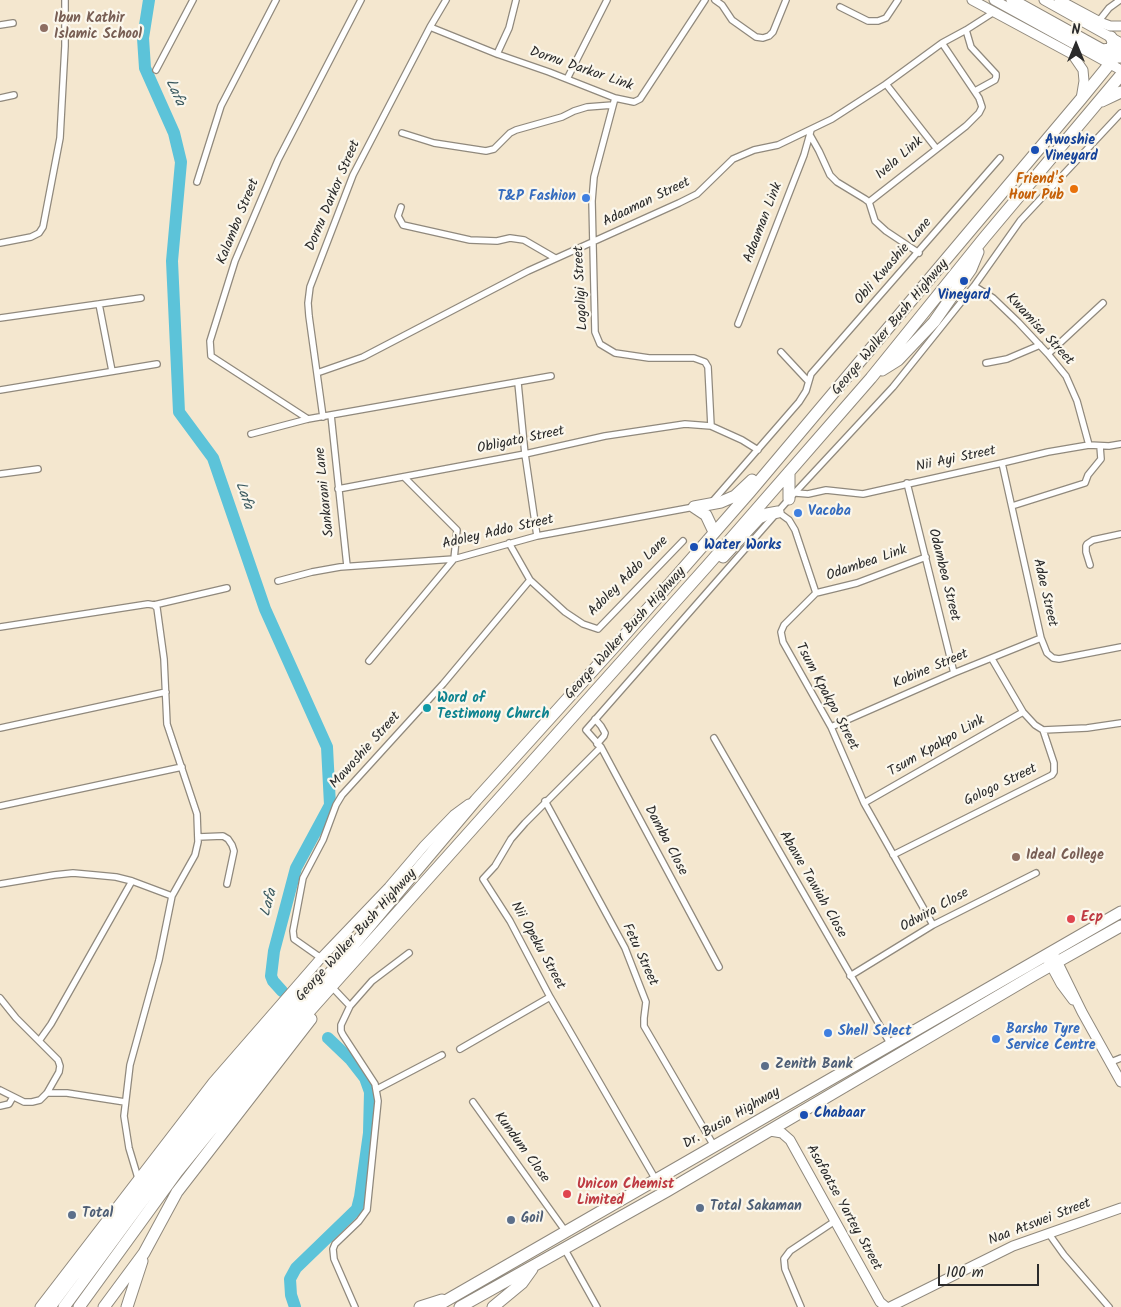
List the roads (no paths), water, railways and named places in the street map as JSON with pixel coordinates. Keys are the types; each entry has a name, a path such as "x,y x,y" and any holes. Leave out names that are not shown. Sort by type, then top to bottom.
{"highway":[{"path":"1012,0 1117,57"},
{"path":"1103,50 1110,49 1116,40"},
{"name":"George Walker Bush Highway","path":"64,1307 160,1178 272,1040 476,800 609,653 750,492 1117,57"},
{"name":"George Walker Bush Highway","path":"79,1307 160,1178 708,565 871,378 984,238 1121,75"},
{"path":"1096,104 1121,92"},
{"path":"694,506 721,502 735,496 745,488 804,421 822,408"},
{"path":"789,472 792,496"},
{"path":"694,506 706,515 714,532"},
{"path":"708,565 726,554 759,518 778,512"},
{"name":"Dr. Busia Highway","path":"460,1307 770,1131 1052,959 1121,912"},
{"name":"Dr. Busia Highway","path":"435,1307 891,1045 1052,959 1121,926"},
{"path":"104,1307 144,1253 178,1192 309,1022 324,996"},
{"path":"50,1307 160,1178"},
{"path":"127,1307 144,1253"},
{"path":"493,1307 522,1283 532,1267"},
{"path":"420,1307 456,1295"}],"street":[{"path":"0,244 31,237 39,233 43,227 60,138 65,46 65,0"},
{"path":"156,70 193,0"},
{"path":"197,182 221,106 276,0"},
{"name":"Kalambo Street","path":"308,419 211,356 210,341 235,261 278,160 361,0"},
{"name":"Dornu Darkor Street","path":"323,416 308,304 308,293 312,279 354,175 430,27 446,0"},
{"path":"497,54 509,28 516,0"},
{"path":"567,79 607,0"},
{"name":"Dornu Darkor Link","path":"430,27 616,98 634,102 640,99 705,0"},
{"path":"715,0 722,5 732,20 756,36 763,38 773,32 786,0"},
{"path":"840,6 868,21 878,21 886,18 898,0"},
{"path":"972,0 1072,54 1083,70 1084,81 1081,99"},
{"path":"994,0 1117,57 1121,70"},
{"path":"1044,0 1116,40"},
{"path":"1059,0 1098,22 1110,26 1121,26"},
{"path":"1098,22 1109,8 1120,0"},
{"name":"Adaaman Street","path":"317,373 363,357 556,258 592,244 697,194 733,159 742,154 778,145 810,133 886,84 942,43 994,12"},
{"path":"0,25 14,23"},
{"path":"966,30 971,47 996,74 995,80 975,91"},
{"path":"936,148 979,114 982,106 975,91 942,43"},
{"name":"Ivela Link","path":"868,202 936,148 886,84"},
{"path":"0,98 14,95"},
{"name":"Logoligi Street","path":"616,98 594,177 592,244 596,332 600,344 615,353 649,358 694,358 704,362 708,367 711,426"},
{"path":"402,133 434,143 486,151 494,149 510,133 516,130 562,118 574,111 587,107 613,105"},
{"path":"599,745 605,733 602,726 595,719 792,496 893,387 974,286 1020,221 1121,113"},
{"path":"810,133 830,176 836,182 868,202 875,221 886,232 919,253"},
{"name":"Adaaman Link","path":"738,324 804,155 810,133"},
{"name":"Obli Kwashie Lane","path":"808,381 811,374 919,253 1000,158"},
{"path":"401,207 398,216 403,225 470,240 497,241 510,238 524,240 556,258"},
{"name":"Kwamisa Street","path":"974,286 993,298 1040,345 1066,376 1078,401 1088,445"},
{"path":"0,318 141,298"},
{"path":"1048,354 1103,303"},
{"path":"99,304 112,371"},
{"path":"986,363 1007,359 1040,345"},
{"path":"710,504 799,402 806,391 808,381 781,352"},
{"path":"0,390 157,364"},
{"path":"251,434 323,416 550,376"},
{"path":"518,383 525,454 537,536"},
{"name":"Sankarani Lane","path":"330,415 347,566"},
{"name":"Obligato Street","path":"338,489 525,454 605,436 685,424 711,426"},
{"path":"711,426 742,440 758,450"},
{"name":"Nii Ayi Street","path":"792,496 826,490 863,494 1048,452 1088,445 1121,444"},
{"path":"1012,506 1085,483 1088,475 1101,459 1100,446"},
{"name":"Adae Street","path":"1002,463 1041,638 1047,653 1053,658 1059,659 1121,647"},
{"path":"0,474 38,469"},
{"path":"369,661 454,559 457,530 404,477"},
{"name":"Odambea Street","path":"907,484 954,673"},
{"name":"Adoley Addo Street","path":"278,581 312,572 347,566 454,559 537,536 694,506"},
{"path":"778,512 788,520 795,530 816,593"},
{"path":"1090,565 1086,552 1087,544 1121,534"},
{"name":"Adoley Addo Lane","path":"509,543 530,580 564,612 583,624 598,629 684,540"},
{"name":"Odambea Link","path":"816,593 856,583 926,556"},
{"name":"Mawoshie Street","path":"321,958 294,939 293,931 303,878 323,840 336,805 342,795 443,684 530,580"},
{"path":"0,627 148,604 154,605 227,588"},
{"name":"Tsum Kpakpo Street","path":"816,593 784,625 781,632 783,642 831,727 864,803 933,925"},
{"path":"138,1178 125,1132 125,1102 130,1065 157,968 172,896 195,855 198,837 197,814 167,724 165,712 166,692 157,608 154,605"},
{"name":"Kobine Street","path":"831,727 954,673 1041,638"},
{"path":"992,659 1023,712 1035,726 1043,730 1088,728 1121,723"},
{"path":"0,728 166,692"},
{"name":"Tsum Kpakpo Link","path":"864,803 1023,712"},
{"name":"Damba Close","path":"595,719 586,730 599,745 719,967"},
{"name":"Gologo Street","path":"893,855 1052,775 1055,768 1043,730"},
{"name":"Abawe Tawiah Close","path":"714,738 891,1045"},
{"name":"Nii Opeku Street","path":"599,745 511,839 495,866 482,879 510,921 550,997 656,1180"},
{"path":"0,806 182,768"},
{"name":"George Walker Bush Highway","path":"40,1307 213,1082 321,958 446,823 476,800"},
{"name":"Fetu Street","path":"545,802 625,948 645,997 644,1026 714,1146"},
{"path":"198,837 223,836 232,845 234,851 227,884"},
{"path":"0,884 73,873 116,877 172,896"},
{"name":"Odwira Close","path":"850,976 933,925 1036,873"},
{"path":"39,1041 51,1024 132,881"},
{"path":"355,1307 334,1260 333,1249 335,1244 359,1222 367,1210 378,1102 377,1088 341,1030 341,1025 350,1006 372,981 409,953"},
{"path":"1052,959 1121,1082"},
{"path":"332,987 350,1006"},
{"path":"460,1049 550,997"},
{"path":"0,998 16,1018 58,1060 60,1066 59,1072 47,1093 40,1100 32,1102 13,1097 0,1090"},
{"path":"377,1088 442,1055"},
{"path":"1111,1062 1121,1058"},
{"path":"47,1093 67,1093 125,1102"},
{"path":"0,1106 9,1104 13,1097"},
{"name":"Kundum Close","path":"473,1102 566,1233"},
{"name":"Asafoatse Yartey Street","path":"770,1131 782,1133 790,1140 880,1302 886,1307"},
{"name":"Naa Atswei Street","path":"890,1307 1013,1246 1121,1208"},
{"path":"801,1307 785,1269 784,1259 790,1251 835,1221"},
{"path":"1049,1234 1064,1255 1109,1307"},
{"path":"564,1248 597,1307"}],"waterway":[{"name":"Lafa","path":"149,0 143,38 145,68 174,133 181,162 172,261 179,412 213,458 265,609 327,747 330,805 296,868 274,951 271,976 282,991"},
{"path":"295,1307 291,1295 290,1279 296,1268 357,1209 369,1133 370,1092 365,1078 351,1060 328,1038"}],"place":[{"name":"Ibun Kathir Islamic School","path":"44,28"},
{"name":"Awoshie Vineyard","path":"1035,150"},
{"name":"Friend's Hour Pub","path":"1074,189"},
{"name":"T&P Fashion","path":"586,198"},
{"name":"Vineyard","path":"964,281"},
{"name":"Vacoba","path":"798,513"},
{"name":"Water Works","path":"694,547"},
{"name":"Word of Testimony Church","path":"427,708"},
{"name":"Ideal College","path":"1016,857"},
{"name":"Ecp","path":"1071,919"},
{"name":"Shell Select","path":"828,1033"},
{"name":"Barsho Tyre Service Centre","path":"996,1039"},
{"name":"Zenith Bank","path":"765,1066"},
{"name":"Chabaar","path":"804,1115"},
{"name":"Unicon Chemist Limited","path":"567,1194"},
{"name":"Total Sakaman","path":"700,1208"},
{"name":"Total","path":"72,1215"},
{"name":"Goil","path":"511,1220"}]}
